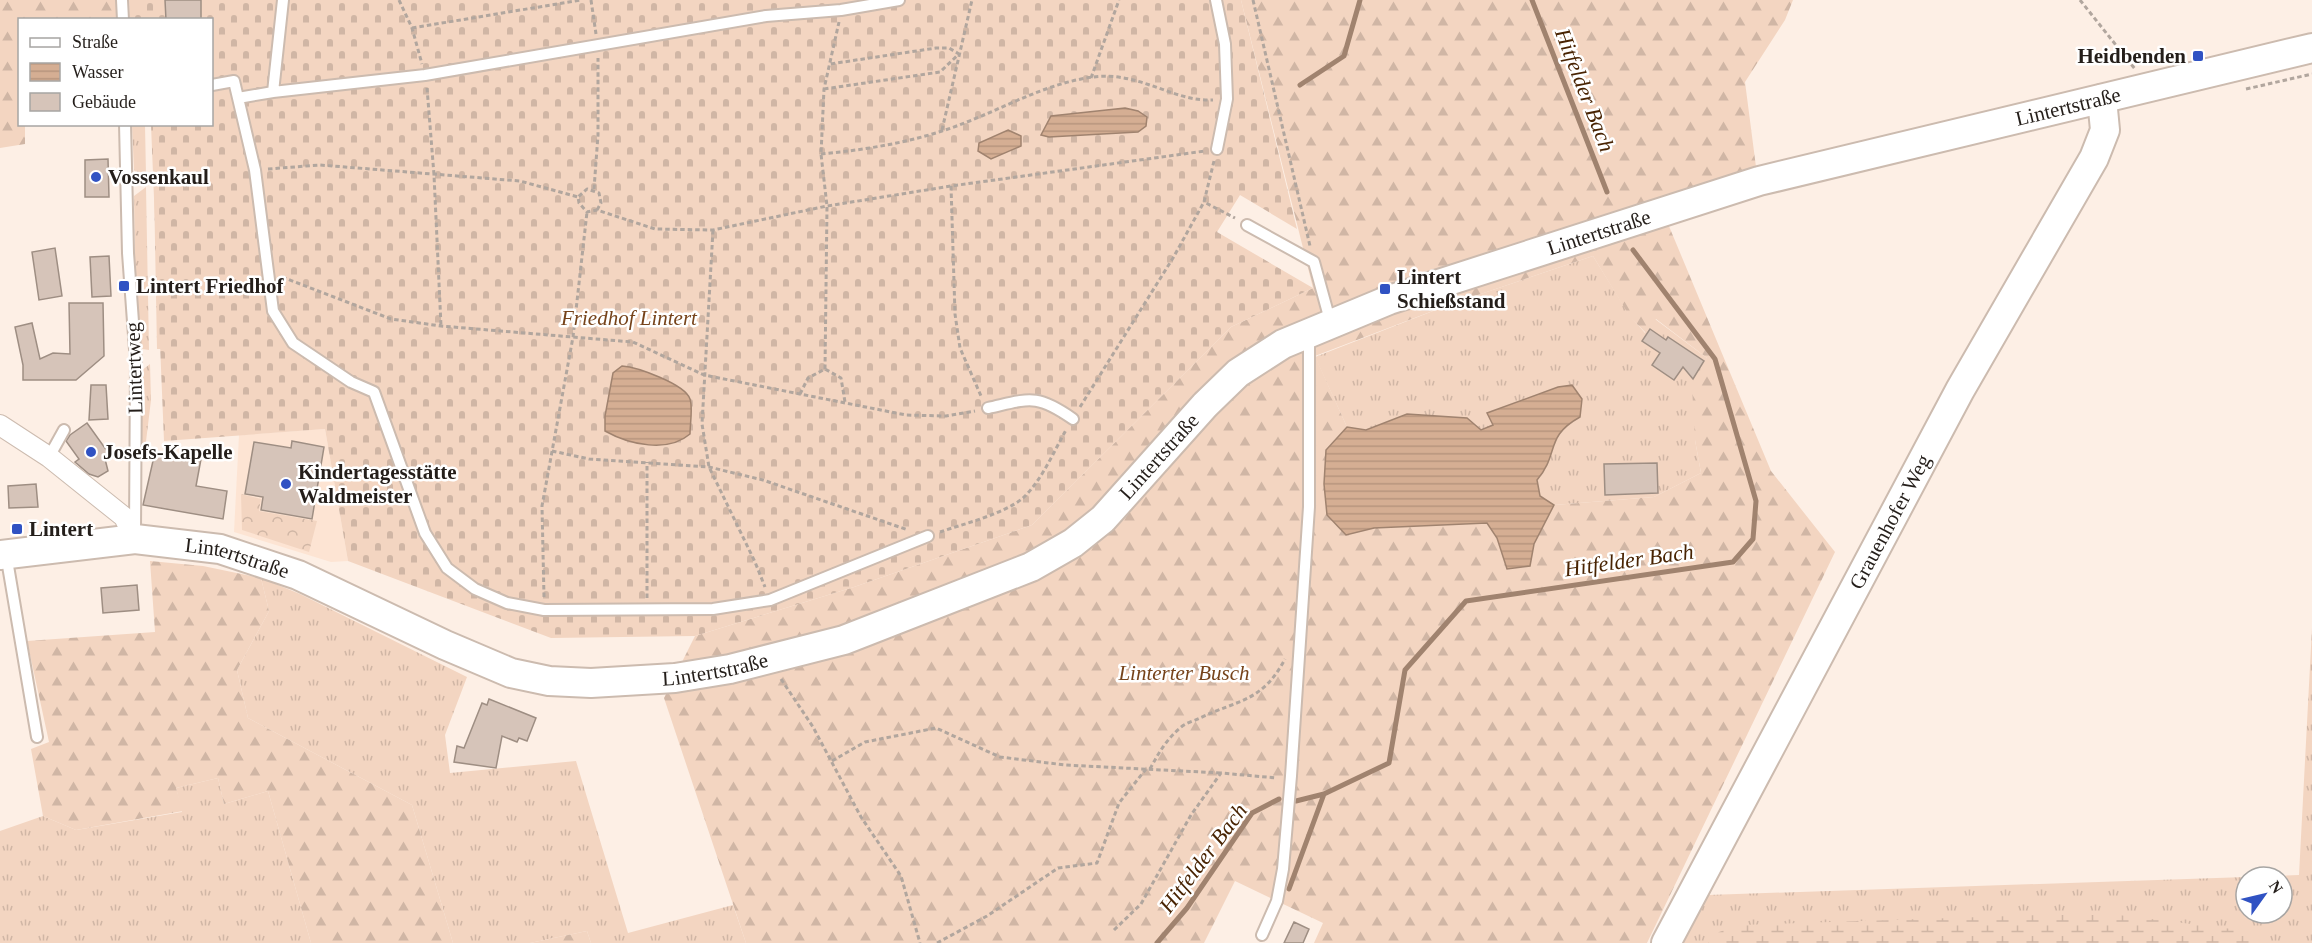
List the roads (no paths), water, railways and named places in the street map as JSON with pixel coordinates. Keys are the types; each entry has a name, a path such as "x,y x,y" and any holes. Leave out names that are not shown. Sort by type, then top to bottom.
{"main road":[{"name":"Lintertstraße","path":"3,554 135,539 220,549 298,575 500,668 549,681 591,683 675,678 776,658 844,640 979,589 1031,567 1073,543 1103,519 1205,405 1238,373 1282,344 1320,328 1441,282 1759,181 2312,48"},
{"name":"Grauenhofer Weg","path":"1666,943 1960,390 2094,158 2105,130 2102,99"}],"street":[{"path":"0,425 49,457 124,517 135,539"}],"lane":[{"path":"122,0 123,18"},
{"path":"273,92 283,0"},
{"path":"238,98 425,75 766,16 841,10 899,0"},
{"path":"1216,0 1225,44 1227,99 1217,149"},
{"path":"213,85 234,81 255,170 273,311 293,343 351,382 379,395 425,533 447,568 475,589 507,603 544,610 713,609 770,600 928,536"},
{"name":"Lintertweg","path":"125,126 128,252 136,363 135,539"},
{"path":"1247,225 1314,262 1320,328 1291,776 1277,901 1262,935"},
{"path":"988,408 1030,399 1051,403 1073,419"},
{"path":"49,457 64,430"},
{"name":"Lintertstraße","path":"3,554 37,737"}],"water":[{"path":"1125,108 1138,111 1147,117 1146,126 1138,132 1049,137 1041,135 1051,116"},
{"path":"1008,130 1021,136 1021,146 991,159 978,151 979,143"},
{"path":"622,366 660,377 686,393 691,407 690,434 671,444 649,445 626,440 605,431 605,416 613,373"},
{"path":"1572,385 1582,399 1580,417 1561,431 1548,462 1537,480 1540,496 1554,505 1534,544 1530,566 1507,569 1497,538 1487,523 1374,528 1346,535 1327,515 1324,484 1326,450 1347,427 1366,430 1407,414 1467,418 1481,430 1493,425 1487,413 1558,387"}],"waterway":[{"path":"1300,85 1344,56 1360,0"},
{"name":"Hitfelder Bach","path":"1532,0 1607,192"},
{"name":"Hitfelder Bach","path":"1296,801 1324,794 1389,763 1405,670 1466,601 1733,562 1753,539 1756,501 1715,359 1633,250"},
{"path":"1289,889 1324,794"},
{"name":"Hitfelder Bach","path":"1157,943 1187,908 1252,813 1279,799"}],"place":[{"name":"Heidbenden","path":"2198,56"},
{"name":"Vossenkaul","path":"96,177"},
{"name":"Lintert Friedhof","path":"124,286"},
{"name":"Lintert Schießstand","path":"1385,289"},
{"name":"Josefs-Kapelle","path":"91,452"},
{"name":"Kindertagesstätte Waldmeister","path":"286,484"},
{"name":"Lintert","path":"17,529"}],"park label":[{"name":"Friedhof Lintert","path":"629,318"},
{"name":"Linterter Busch","path":"1184,673"}]}
